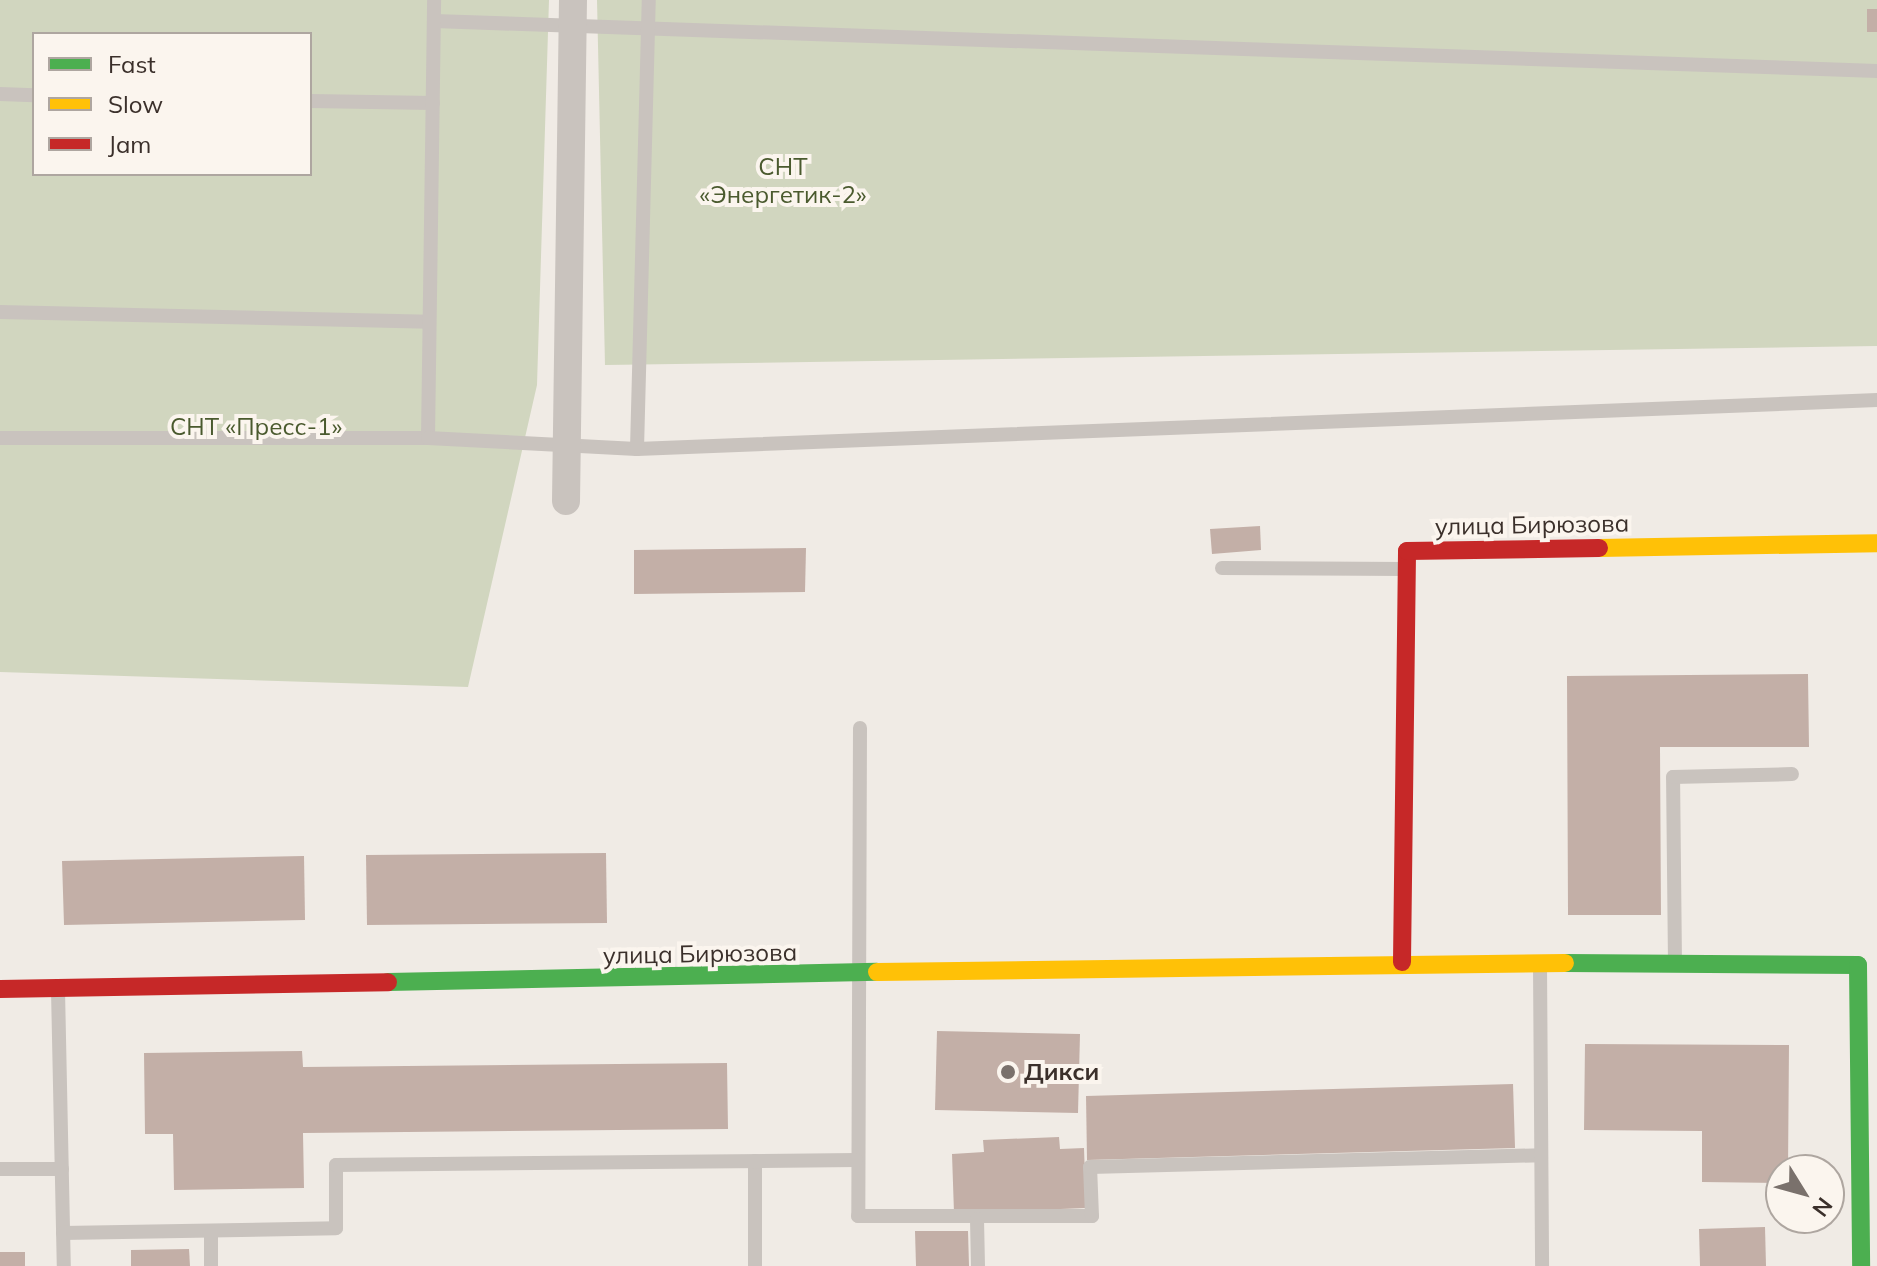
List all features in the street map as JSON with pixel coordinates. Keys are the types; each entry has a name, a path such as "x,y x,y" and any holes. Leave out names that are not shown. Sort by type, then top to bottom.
{"street":[{"path":"566,501 572,13"},
{"name":"улица Бирюзова","path":"1407,569 1407,551 1877,543"},
{"path":"1402,962 1407,569"},
{"name":"улица Бирюзова","path":"0,989 1402,962 1858,965 1861,1266"}],"lane":[{"path":"428,438 434,0"},
{"path":"637,449 649,0"},
{"path":"434,21 572,13 647,29 1877,71"},
{"path":"0,94 32,95"},
{"path":"312,101 433,103"},
{"path":"0,312 429,322"},
{"path":"0,438 428,438 637,449 1877,400"},
{"path":"1222,568 1407,569"},
{"path":"860,728 856,974 858,1216 977,1219 1092,1216 1090,1167 1541,1155"},
{"path":"1675,964 1673,777 1792,774"},
{"path":"1540,963 1542,1266"},
{"path":"58,988 64,1266"},
{"path":"63,1233 336,1228 336,1165 856,1160"},
{"path":"755,1161 755,1266"},
{"path":"0,1169 62,1169"},
{"path":"977,1219 978,1266"},
{"path":"211,1231 211,1266"}],"green space":[{"name":"СНТ «Пресс-1»","path":"0,0 549,0 537,385 468,687 0,672"},
{"name":"СНТ «Энергетик-2»","path":"597,0 1877,0 1877,346 605,365"}],"building":[{"path":"1867,9 1877,9 1877,32 1867,32"},
{"path":"1260,526 1261,550 1212,554 1210,529"},
{"path":"806,548 805,592 634,594 634,550"},
{"path":"1808,674 1809,747 1660,747 1661,915 1568,915 1567,676"},
{"path":"606,853 607,923 367,925 366,855"},
{"path":"304,856 305,920 64,925 62,861"},
{"name":"Дикси","path":"937,1031 1080,1034 1078,1113 935,1110"},
{"path":"1585,1044 1789,1045 1788,1154 1765,1154 1765,1183 1702,1182 1702,1131 1584,1130"},
{"path":"302,1051 303,1067 727,1063 728,1129 303,1133 304,1188 174,1190 173,1134 145,1134 144,1053"},
{"path":"1513,1084 1515,1148 1087,1160 1086,1096"},
{"path":"1059,1137 1060,1149 1084,1148 1086,1208 954,1213 952,1154 984,1152 983,1140"},
{"path":"1765,1227 1766,1266 1700,1266 1699,1229"},
{"path":"915,1231 968,1231 969,1266 916,1266"},
{"path":"189,1249 190,1266 131,1266 131,1250"},
{"path":"0,1252 25,1252 25,1266 0,1266"}],"traffic: fast":[{"path":"1565,963 1858,965 1861,1266"},
{"path":"388,982 877,972"}],"traffic: slow":[{"path":"1599,548 1877,543"},
{"path":"877,972 1565,963"}],"traffic: jam":[{"path":"1402,962 1407,551 1599,548"},
{"path":"0,989 388,982"}],"place":[{"name":"Дикси","path":"1008,1072"}]}
